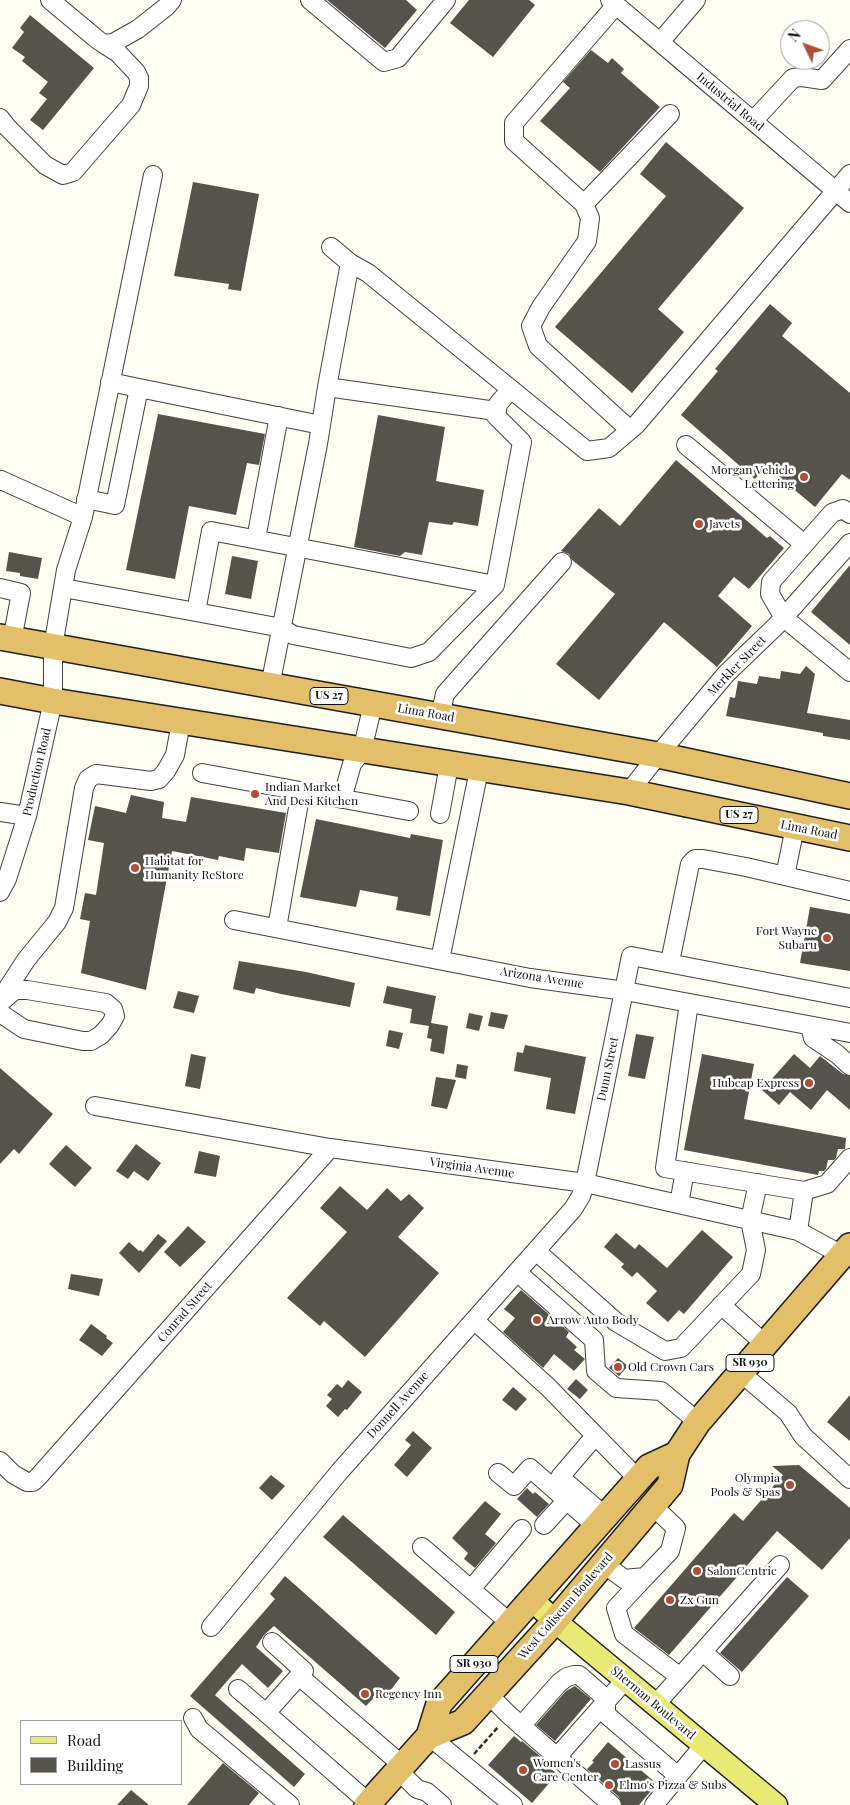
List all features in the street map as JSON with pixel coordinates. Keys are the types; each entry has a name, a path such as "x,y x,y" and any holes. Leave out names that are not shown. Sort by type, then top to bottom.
{"highway":[{"name":"Lima Road","path":"6,638 658,755 850,796"},
{"name":"Lima Road","path":"0,691 479,770 629,792 850,838"},
{"name":"West Coliseum Boulevard","path":"429,1736 463,1722 555,1622 670,1485 677,1454 698,1422 846,1250"},
{"name":"West Coliseum Boulevard","path":"368,1804 429,1736 439,1704 531,1599 648,1467 677,1454"}],"main road":[{"name":"Sherman Boulevard","path":"531,1599 555,1622 776,1805"}],"street":[{"path":"0,118 44,165 63,175 73,172 131,105 139,86 139,78 136,72 118,52 98,40 50,0"},
{"path":"104,44 114,43 138,29 172,0"},
{"path":"310,0 384,62 398,58 446,0"},
{"path":"660,42 696,0"},
{"path":"613,3 514,122 514,141 584,204 590,218 587,241 541,307 531,326 538,346 630,430"},
{"name":"Industrial Road","path":"613,3 850,204"},
{"path":"753,121 793,78 822,80 850,49"},
{"path":"584,204 670,114"},
{"path":"330,247 350,263 368,273 587,451 609,448 630,430 850,174"},
{"name":"Production Road","path":"0,892 7,879 27,816 53,701 53,647 66,570 83,517 153,175"},
{"path":"270,686 318,444 320,424 350,263"},
{"path":"110,382 320,424"},
{"path":"327,387 496,411"},
{"path":"86,500 115,505 139,388"},
{"path":"63,588 282,628 293,635 411,658 429,652 495,586 522,442 496,416 498,404 511,389"},
{"path":"256,539 279,416"},
{"path":"686,445 804,544"},
{"path":"0,481 2,480 83,517"},
{"path":"850,514 843,509 832,513 771,582 770,594 784,618 850,672"},
{"path":"196,612 211,531 495,586"},
{"name":"Merkler Street","path":"629,792 726,674 784,618 850,543"},
{"path":"440,716 445,694 562,562"},
{"path":"0,588 21,593 6,638"},
{"path":"342,799 352,764 362,751 374,704"},
{"path":"0,1002 26,960 57,922 64,908 84,788 88,779 96,774 151,781 159,779 166,771 174,755 181,722"},
{"path":"440,814 449,765"},
{"path":"440,960 479,770"},
{"path":"202,773 409,811"},
{"path":"277,928 301,791"},
{"path":"0,812 27,816"},
{"path":"785,876 795,827"},
{"path":"850,891 746,867 695,859 690,864 670,962 850,998"},
{"name":"Arizona Avenue","path":"234,920 530,978 624,991 810,1026 850,1028"},
{"name":"Dunn Street","path":"585,1183 631,956 670,962"},
{"path":"0,1002 15,990 27,990 106,1003 113,1009 114,1016 110,1025 101,1035 91,1041 83,1041 24,1029 0,1013"},
{"path":"689,1003 665,1168 804,1191 827,1184 850,1158"},
{"path":"810,1026 813,1038 837,1054 850,1066"},
{"name":"Virginia Avenue","path":"96,1106 330,1148 585,1183 798,1231 846,1250"},
{"name":"Conrad Street","path":"0,1461 14,1474 27,1482 33,1482 40,1476 330,1148"},
{"path":"679,1204 685,1171"},
{"name":"Donnell Avenue","path":"211,1627 340,1471 574,1209 585,1183"},
{"path":"536,1251 616,1322 665,1352 681,1348 751,1274 756,1250 750,1220 758,1183"},
{"path":"798,1231 804,1191"},
{"path":"517,1272 594,1340 596,1371 616,1388 661,1391 698,1422"},
{"path":"721,1305 765,1344"},
{"path":"474,1320 548,1387 638,1479"},
{"path":"741,1373 788,1413 803,1436 850,1479"},
{"path":"595,1436 560,1477 600,1521"},
{"path":"498,1473 514,1486 530,1468 567,1500 600,1521"},
{"path":"544,1525 567,1500"},
{"path":"652,1506 676,1528 670,1551 616,1608 624,1634 680,1677"},
{"path":"471,1588 522,1529"},
{"path":"422,1547 510,1623"},
{"path":"603,1564 624,1579 645,1577"},
{"path":"655,1705 780,1565"},
{"path":"266,1713 304,1671 272,1642"},
{"path":"703,1652 730,1676"},
{"path":"521,1726 559,1684 574,1675 579,1676 603,1696 606,1701 608,1716 678,1776"},
{"path":"299,1676 400,1768 418,1797 426,1792 442,1805"},
{"path":"562,1762 606,1701 626,1679"},
{"path":"238,1689 368,1804"},
{"path":"489,1695 521,1726 612,1805"},
{"path":"193,1718 199,1729 283,1803"},
{"path":"429,1736 513,1805"},
{"path":"654,1805 704,1746"}],"path":[{"path":"465,1764 500,1725"}],"building":[{"path":"327,0 406,0 417,10 385,48"},
{"path":"469,0 529,0 535,5 493,57 450,23"},
{"path":"30,15 94,68 43,130 30,120 47,99 39,93 48,82 22,61 25,57 12,48 24,32 20,28"},
{"path":"591,50 608,63 612,58 624,69 621,73 660,107 600,172 540,121 570,88 563,82"},
{"path":"666,142 744,208 658,309 684,332 632,393 555,327 666,196 640,174"},
{"path":"193,182 259,194 241,291 228,289 229,284 174,276"},
{"path":"770,304 792,323 782,336 850,393 850,480 842,474 815,507 766,466 755,479 681,415 718,371 715,369"},
{"path":"158,414 265,434 259,465 247,463 236,515 189,506 175,579 126,570"},
{"path":"378,415 445,427 436,481 484,490 478,526 454,522 452,525 429,522 422,555 405,552 400,556 354,547"},
{"path":"676,460 767,538 770,536 784,548 749,589 734,577 718,596 752,626 717,667 664,622 599,700 556,664 615,594 572,560 569,554 561,551 599,508 620,526"},
{"path":"9,552 42,558 38,579 6,571"},
{"path":"232,556 258,561 251,599 225,594"},
{"path":"850,565 850,645 811,612"},
{"path":"806,666 815,674 807,713 850,720 850,740 823,736 823,733 726,716 730,697 735,698 738,681 757,684 759,676 780,679 781,671 800,674"},
{"name":"Habitat for Humanity ReStore","path":"131,795 164,802 162,818 186,822 191,797 286,813 279,853 246,848 244,861 219,856 218,860 172,851 146,990 81,973 90,921 80,919 85,893 96,895 104,843 88,840 95,806 126,813"},
{"path":"316,819 410,838 411,834 443,840 430,916 396,910 398,897 360,890 356,907 300,897"},
{"name":"Fort Wayne Subaru","path":"810,907 850,914 850,971 800,963"},
{"path":"239,961 306,972 355,983 350,1007 256,988 254,994 233,989"},
{"path":"387,986 436,996 431,1023 448,1026 444,1054 430,1051 432,1039 427,1038 429,1026 410,1023 412,1009 383,1003"},
{"path":"178,991 199,996 194,1013 173,1008"},
{"path":"491,1012 508,1015 504,1029 488,1026"},
{"path":"469,1013 483,1016 479,1031 466,1028"},
{"path":"389,1030 403,1033 399,1049 386,1046"},
{"path":"636,1034 654,1037 645,1079 628,1076"},
{"path":"525,1045 586,1057 575,1114 546,1109 551,1078 514,1071 517,1052 523,1053"},
{"path":"191,1054 206,1057 200,1089 185,1086"},
{"path":"702,1054 754,1064 744,1119 846,1138 845,1149 838,1149 836,1158 828,1160 826,1169 819,1171 818,1175 684,1150"},
{"name":"Hubcap Express","path":"794,1054 810,1068 820,1056 843,1074 850,1076 850,1110 827,1090 811,1110 790,1092 779,1105 762,1090"},
{"path":"457,1064 468,1066 466,1079 455,1077"},
{"path":"0,1068 53,1114 19,1154 14,1149 0,1164"},
{"path":"436,1077 456,1080 447,1109 431,1106"},
{"path":"136,1144 161,1163 148,1181 134,1171 128,1179 116,1171"},
{"path":"66,1145 92,1168 75,1187 49,1164"},
{"path":"199,1151 220,1156 216,1177 194,1173"},
{"path":"340,1186 367,1210 387,1188 401,1201 409,1194 424,1208 398,1237 439,1273 365,1357 324,1321 320,1326 287,1298 347,1232 320,1208"},
{"path":"188,1226 206,1242 180,1267 164,1252"},
{"path":"702,1230 733,1257 684,1314 679,1310 668,1322 646,1303 657,1291 637,1272 632,1277 621,1267 624,1264 604,1247 616,1233 635,1249 639,1244 667,1268"},
{"path":"158,1234 167,1241 139,1273 119,1253 129,1242 139,1251 143,1252"},
{"path":"71,1274 103,1279 99,1296 68,1289"},
{"name":"Arrow Auto Body","path":"521,1290 569,1332 566,1337 577,1347 574,1350 585,1359 574,1371 554,1354 543,1368 503,1332 515,1318 504,1309"},
{"path":"91,1324 113,1343 102,1356 79,1340"},
{"name":"Old Crown Cars","path":"618,1358 628,1366 619,1376 609,1368"},
{"path":"576,1379 588,1390 580,1399 567,1389"},
{"path":"348,1380 362,1392 347,1410 345,1409 338,1417 326,1406 332,1399 327,1395 337,1384 342,1388"},
{"path":"513,1387 527,1399 516,1411 502,1400"},
{"path":"850,1395 850,1441 827,1422"},
{"path":"413,1431 432,1448 407,1477 394,1465 411,1445 405,1440"},
{"path":"799,1465 850,1508 850,1538 822,1570 777,1531 669,1655 634,1628 734,1513 743,1521 783,1475 772,1466"},
{"path":"271,1475 285,1486 272,1500 259,1488"},
{"path":"527,1488 549,1504 537,1517 517,1499"},
{"path":"485,1501 501,1514 485,1534 496,1543 475,1568 464,1559 468,1553 452,1538"},
{"path":"343,1515 455,1612 436,1635 323,1537"},
{"name":"Regency Inn","path":"285,1576 400,1678 386,1696 380,1691 366,1706 274,1626 264,1635 256,1647 283,1671 268,1688 242,1664 215,1695 305,1774 294,1787 190,1696 275,1599 270,1594"},
{"path":"787,1577 809,1596 742,1672 720,1653"},
{"path":"575,1686 591,1699 555,1741 536,1725 566,1691"},
{"name":"Women's Care Center","path":"514,1736 541,1757 540,1759 557,1774 532,1803 488,1765"},
{"path":"608,1742 656,1783 639,1805 622,1805 619,1797 587,1769"},
{"path":"223,1763 259,1793 249,1805 187,1805"},
{"path":"131,1790 149,1805 117,1805"}],"place":[{"name":"Morgan Vehicle Lettering","path":"804,477"},
{"name":"Javets","path":"699,524"},
{"name":"Indian Market And Desi Kitchen","path":"255,794"},
{"name":"Habitat for Humanity ReStore","path":"135,868"},
{"name":"Fort Wayne Subaru","path":"827,938"},
{"name":"Hubcap Express","path":"809,1083"},
{"name":"Arrow Auto Body","path":"537,1320"},
{"name":"Old Crown Cars","path":"618,1367"},
{"name":"Olympia Pools & Spas","path":"790,1485"},
{"name":"SalonCentric","path":"697,1571"},
{"name":"Zx Gun","path":"670,1600"},
{"name":"Regency Inn","path":"365,1694"},
{"name":"Lassus","path":"615,1764"},
{"name":"Women's Care Center","path":"523,1770"},
{"name":"Elmo's Pizza & Subs","path":"609,1785"}]}
